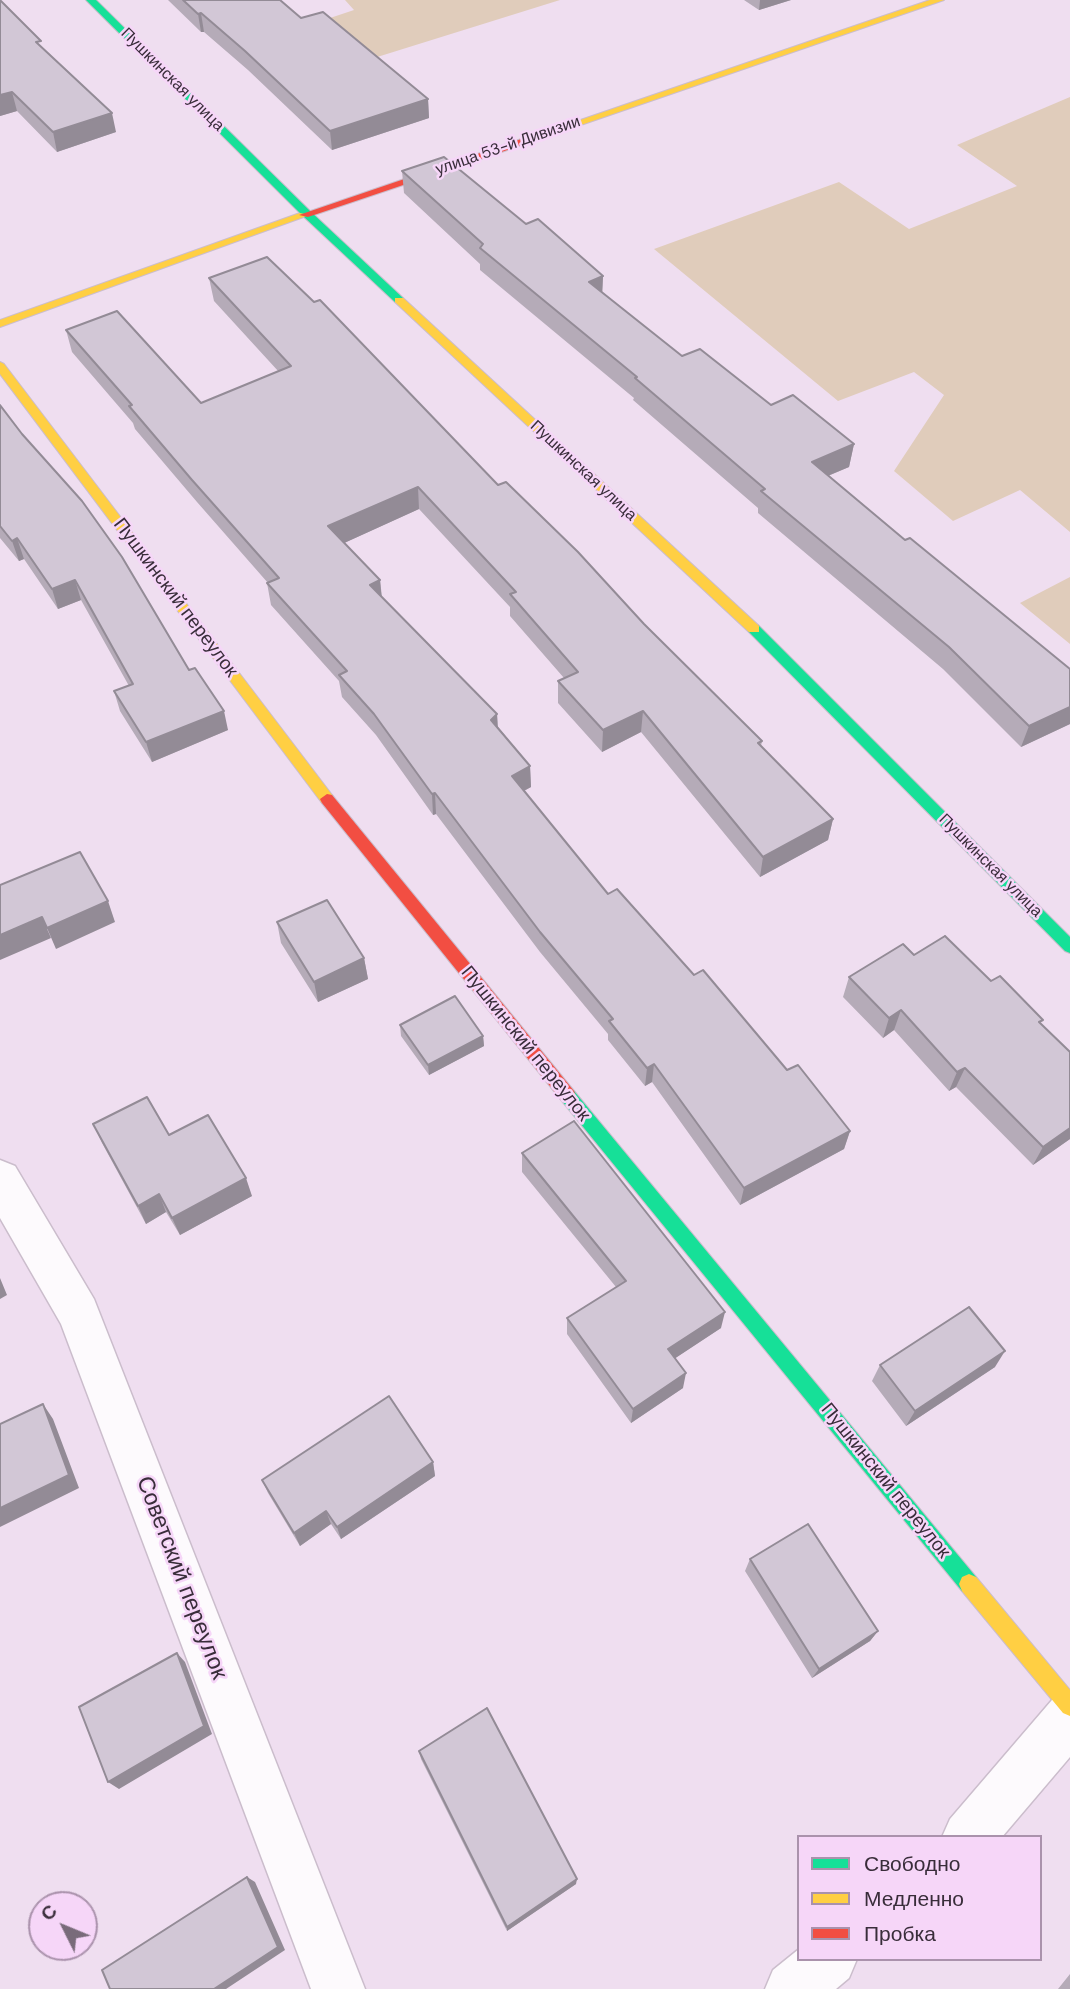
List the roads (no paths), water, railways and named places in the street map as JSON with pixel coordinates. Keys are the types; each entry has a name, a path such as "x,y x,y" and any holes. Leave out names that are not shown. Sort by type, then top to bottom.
{"street":[{"name":"Пушкинская улица","path":"91,0 307,214 791,664 1070,947"},
{"name":"улица 53-й Дивизии","path":"0,324 307,214 939,0"},
{"name":"Пушкинский переулок","path":"0,366 359,842 1070,1706"},
{"name":"Советский переулок","path":"0,1179 79,1314 338,1989"},
{"path":"970,1835 1070,1718"},
{"path":"792,1989 827,1961"}]}
